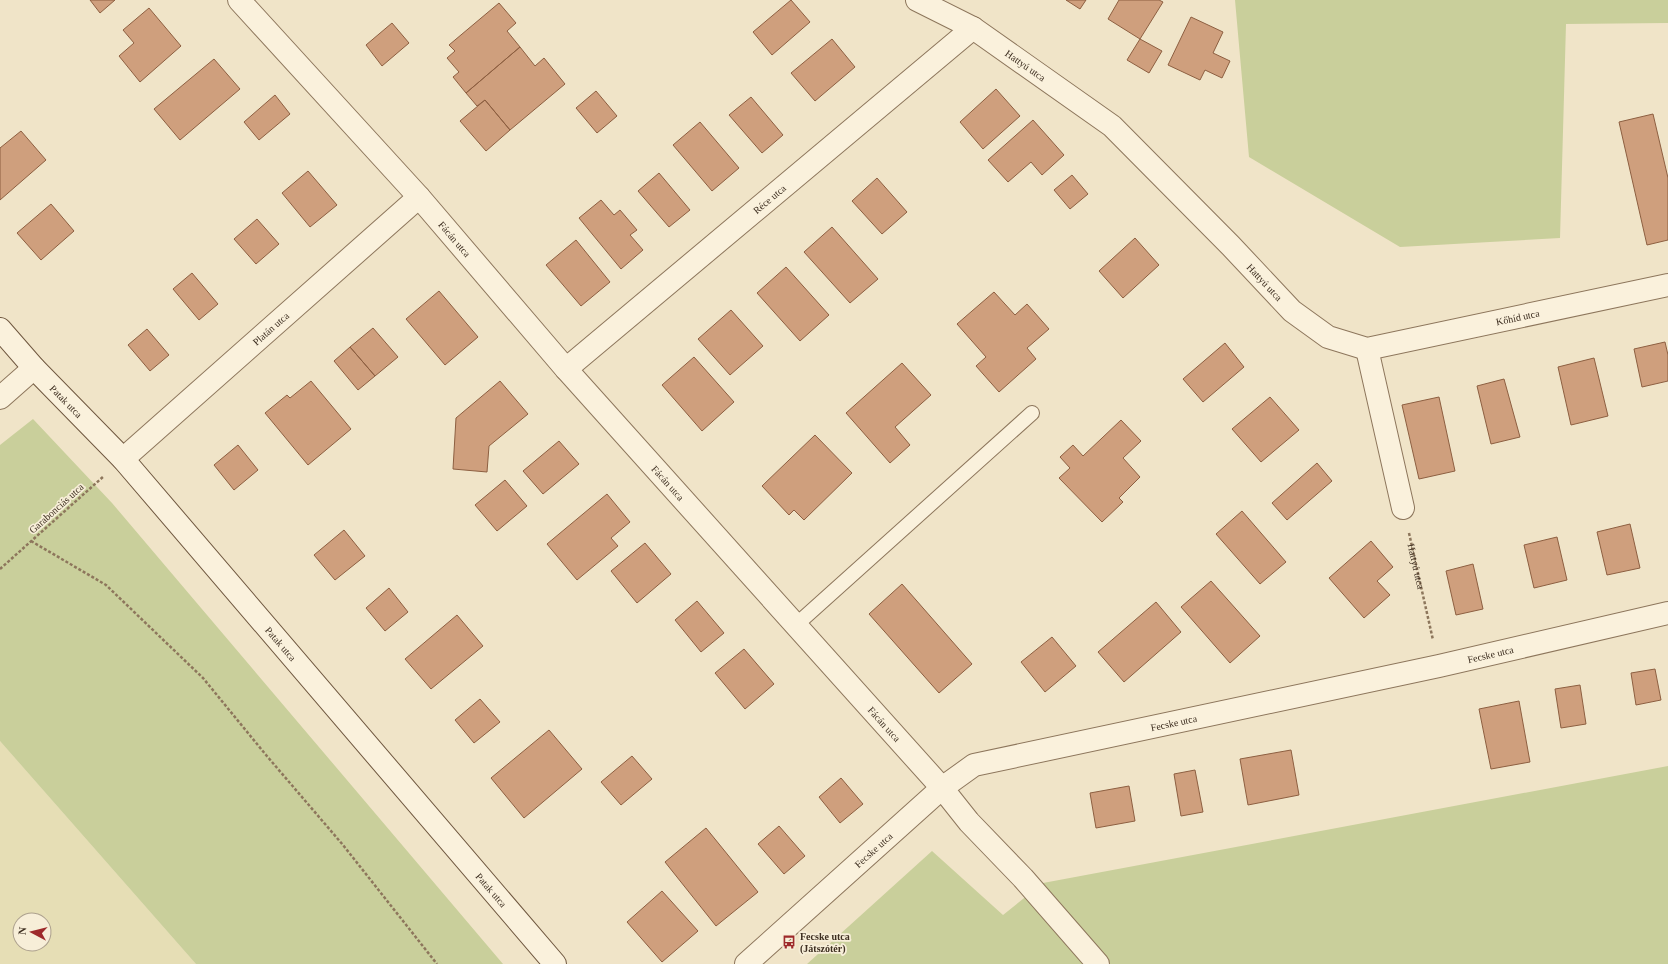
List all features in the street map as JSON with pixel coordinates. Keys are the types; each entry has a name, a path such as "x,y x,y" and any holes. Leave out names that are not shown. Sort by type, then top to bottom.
{"street":[{"name":"Fácán utca","path":"239,0 419,197 566,369 942,788 969,822 1022,878 1098,964"},
{"name":"Hattyú utca","path":"917,0 973,28 1112,126 1292,310 1328,337 1367,349"},
{"name":"Réce utca","path":"566,369 973,28"},
{"name":"Platán utca","path":"123,459 419,197"},
{"name":"Kőhíd utca","path":"1367,349 1668,285"},
{"name":"Patak utca","path":"0,329 34,368 123,459 554,964"},
{"path":"1367,349 1403,508"},
{"path":"0,398 34,368"},
{"name":"Fecske utca","path":"746,964 942,788 974,765 1439,666 1668,613"}],"lane":[{"path":"796,625 1032,413"}],"path":[{"name":"Garabonciás utca","path":"0,569 123,459"},
{"name":"Hattyú utca","path":"1403,508 1439,666"},
{"path":"31,541 106,585 204,678 266,755 343,845 437,964"}],"shaded area":[{"path":"0,741 196,964 0,964"}],"green space":[{"path":"1235,0 1668,0 1668,23 1566,24 1560,238 1400,247 1249,157"},
{"path":"33,419 112,503 503,964 196,964 0,741 0,445"},
{"path":"1668,766 1668,964 807,964 932,851 1003,915 1043,883"}],"building":[{"path":"90,0 115,0 100,13"},
{"path":"791,0 810,22 772,55 753,32"},
{"path":"1066,0 1086,0 1080,9"},
{"path":"1119,0 1159,0 1163,2 1140,39 1108,19"},
{"path":"499,3 516,23 507,31 520,47 466,93 453,77 459,72 447,58 455,51 449,45"},
{"path":"149,8 181,46 140,82 119,56 134,43 123,30"},
{"path":"1191,17 1223,32 1213,53 1230,61 1222,78 1205,70 1200,80 1168,65"},
{"path":"392,23 409,43 382,66 366,45"},
{"path":"832,39 855,67 815,101 791,73"},
{"path":"1140,39 1162,51 1149,73 1127,60"},
{"path":"520,47 535,66 544,58 565,84 510,130 485,100 477,106 466,93"},
{"path":"214,59 240,89 180,140 154,109"},
{"path":"996,89 1020,116 983,149 960,122"},
{"path":"596,91 617,116 597,133 576,108"},
{"path":"275,95 290,114 259,140 244,122"},
{"path":"751,97 783,135 762,153 729,115"},
{"path":"485,100 510,130 486,151 460,121"},
{"path":"1653,114 1668,178 1668,240 1647,245 1619,122"},
{"path":"1033,120 1064,155 1042,175 1031,162 1008,182 988,160"},
{"path":"700,122 739,168 712,191 673,145"},
{"path":"21,131 46,160 0,200 0,148"},
{"path":"308,171 337,205 310,227 282,193"},
{"path":"659,173 690,210 669,227 638,191"},
{"path":"1072,175 1088,194 1070,209 1054,190"},
{"path":"877,178 907,212 882,234 852,201"},
{"path":"601,200 614,215 620,210 637,230 630,235 643,250 621,269 579,218"},
{"path":"51,204 74,231 41,260 17,233"},
{"path":"257,219 279,244 256,264 234,239"},
{"path":"832,227 878,279 850,303 804,252"},
{"path":"1135,238 1159,265 1123,298 1099,271"},
{"path":"576,240 610,282 581,306 546,265"},
{"path":"786,267 829,315 800,341 757,293"},
{"path":"192,273 218,304 199,320 173,289"},
{"path":"439,291 478,337 445,365 406,319"},
{"path":"994,292 1015,315 1027,304 1049,329 1027,348 1036,359 999,392 976,366 986,357 957,324"},
{"path":"731,310 763,346 730,375 698,339"},
{"path":"373,328 398,357 375,376 350,347"},
{"path":"147,329 169,355 150,371 128,345"},
{"path":"1665,342 1668,355 1668,381 1642,387 1634,349"},
{"path":"1225,343 1244,367 1203,402 1183,379"},
{"path":"350,347 375,376 358,390 334,361"},
{"path":"694,357 734,402 702,431 662,385"},
{"path":"1594,358 1608,416 1571,425 1558,367"},
{"path":"902,363 931,395 895,427 910,445 890,463 846,413"},
{"path":"1504,379 1520,437 1491,444 1477,386"},
{"path":"311,381 351,429 308,465 265,413 287,395 290,398"},
{"path":"500,381 528,414 489,446 487,472 453,469 456,418"},
{"path":"1270,397 1299,430 1261,462 1232,429"},
{"path":"1439,397 1455,471 1419,479 1402,405"},
{"path":"1121,420 1141,441 1123,458 1140,477 1119,498 1123,502 1102,522 1059,478 1070,468 1060,457 1073,445 1083,456"},
{"path":"815,435 852,473 804,520 794,510 789,515 762,486"},
{"path":"559,441 579,464 543,494 523,471"},
{"path":"238,445 258,470 234,490 214,465"},
{"path":"1317,463 1332,481 1287,520 1272,503"},
{"path":"505,480 527,506 497,531 475,505"},
{"path":"607,494 630,522 611,538 618,546 577,580 547,544"},
{"path":"1242,511 1286,562 1260,584 1216,534"},
{"path":"1630,524 1640,568 1607,575 1597,532"},
{"path":"344,530 365,556 335,580 314,555"},
{"path":"1557,537 1567,580 1534,588 1524,545"},
{"path":"1371,541 1393,567 1377,581 1390,595 1364,618 1329,578"},
{"path":"645,543 671,574 637,603 611,571"},
{"path":"1473,564 1483,609 1456,615 1446,571"},
{"path":"1211,581 1260,636 1230,663 1181,607"},
{"path":"902,584 972,664 939,693 869,614"},
{"path":"389,588 408,612 385,631 366,608"},
{"path":"697,601 724,633 701,652 675,620"},
{"path":"1156,602 1181,632 1124,682 1098,652"},
{"path":"457,615 483,646 431,689 405,659"},
{"path":"1052,637 1076,666 1045,692 1021,662"},
{"path":"744,649 774,684 745,709 715,673"},
{"path":"1655,669 1661,700 1636,705 1631,673"},
{"path":"1580,685 1586,724 1561,728 1555,689"},
{"path":"480,699 500,722 474,743 455,720"},
{"path":"1519,701 1530,762 1491,769 1479,709"},
{"path":"549,730 582,769 524,818 491,778"},
{"path":"1291,750 1299,795 1248,805 1240,759"},
{"path":"632,756 652,779 621,805 601,782"},
{"path":"1195,770 1203,812 1181,816 1174,774"},
{"path":"841,778 863,804 840,823 819,797"},
{"path":"1129,786 1135,821 1096,828 1090,793"},
{"path":"779,826 805,856 784,874 758,844"},
{"path":"706,828 758,892 716,926 665,862"},
{"path":"662,891 698,931 662,962 627,922"}],"place":[{"name":"Fecske utca (Játszótér)","path":"789,942"}]}
